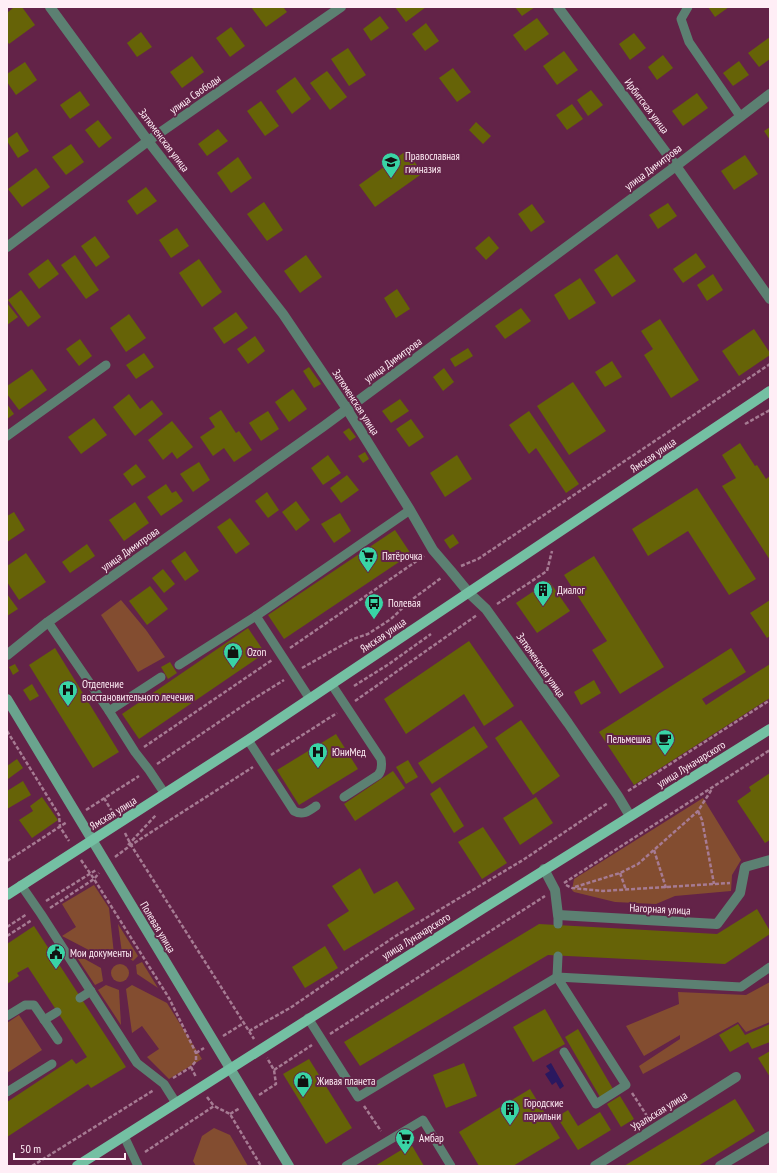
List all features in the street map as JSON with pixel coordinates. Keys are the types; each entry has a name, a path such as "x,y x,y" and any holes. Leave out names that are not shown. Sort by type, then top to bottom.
{"main road":[{"name":"Ямская улица","path":"7,895 74,850 120,823 332,685 770,391"},
{"name":"улица Луначарского","path":"77,1166 544,869 770,729"}],"street":[{"name":"Затюменская улица","path":"50,7 148,141 283,314 347,409 433,550 469,593 486,609 618,796 630,816"},
{"name":"улица Свободы","path":"7,247 148,141 341,7"},
{"name":"Ирбитская улица","path":"558,7 676,166 770,299"},
{"name":"улица Димитрова","path":"7,655 48,622 347,409 676,166 770,94"},
{"name":"Полевая улица","path":"7,699 289,1166"},
{"name":"Нагорная улица","path":"544,869 559,886 558,920 717,924 740,894 745,867 770,860"},
{"name":"Уральская улица","path":"595,1166 736,1077"},
{"path":"770,1136 770,1143"},
{"path":"720,1166 770,1136"}],"lane":[{"path":"688,7 681,18 689,42 740,116"},
{"path":"7,436 106,364"},
{"path":"179,665 256,616 410,510"},
{"path":"256,616 310,699"},
{"path":"48,622 165,794"},
{"path":"109,711 161,677"},
{"path":"332,685 381,760 382,767 378,775 344,797"},
{"path":"248,740 294,811 299,814 304,814 316,806"},
{"path":"22,885 136,1063 164,1084 176,1102"},
{"path":"558,956 558,977 626,1084 596,1104 564,1052"},
{"path":"308,1018 358,1097 558,977 741,987 770,967"},
{"path":"80,998 91,992"},
{"path":"7,1016 25,1005 34,1005 58,1040"},
{"path":"44,1020 57,1012"},
{"path":"7,1092 52,1064"},
{"path":"346,1166 423,1120 450,1166"},
{"path":"124,1136 137,1162"}],"path":[{"path":"7,861 149,770 247,703 353,639 368,634 391,618 410,600 451,571 478,559 770,364"},
{"path":"743,425 770,410"},
{"path":"94,879 106,864 131,845 346,707 486,609 498,604 547,571 553,548"},
{"path":"249,1031 290,1008 394,937 523,860 618,796 647,780 770,700"},
{"path":"7,731 59,814 60,827 114,910 142,958 169,998 196,1053 196,1061 191,1068 32,1166"},
{"path":"104,798 120,823 131,845 274,1070 770,750"},
{"path":"572,888 620,872 638,864 698,811 713,787"},
{"path":"698,811 702,820 714,884"},
{"path":"654,850 666,888"},
{"path":"620,872 626,890"},
{"path":"559,886 603,891 742,882"},
{"path":"114,910 114,916"},
{"path":"163,995 169,998"},
{"path":"626,1084 655,1128"},
{"path":"358,1097 388,1142"},
{"path":"137,1162 214,1106 230,1114 261,1166"}],"shaded area":[{"path":"121,600 146,630 165,657 138,672 101,615"},
{"path":"703,798 741,860 732,875 731,891 675,896 656,904 615,902 574,892 572,890 574,879"},
{"path":"94,885 109,908 114,954 106,959 62,936 76,927 62,904"},
{"path":"118,924 138,956 133,961 122,953"},
{"path":"74,953 101,968 103,981 95,985"},
{"path":"142,962 158,988 137,974 136,965"},
{"path":"120,964 126,967 129,973 126,979 120,982 114,979 111,973 114,967"},
{"path":"770,982 770,1022 746,1032 738,1022 643,1074 639,1066 680,1039 680,1035 644,1056 626,1026 679,1004 678,992 746,995"},
{"path":"106,985 119,990 121,1025 98,990"},
{"path":"132,985 167,1003 202,1059 169,1079 147,1057 159,1049 142,1026 132,1033 126,989"},
{"path":"19,1015 42,1050 7,1073 7,1023"},
{"path":"551,1063 564,1086 560,1089 556,1082 552,1085 545,1074 550,1071 546,1066"},
{"path":"214,1128 230,1135 248,1166 196,1166 193,1161 202,1136"}],"building":[{"path":"14,7 22,7 35,25 9,44 7,41 7,13"},
{"path":"251,7 283,7 287,12 266,27"},
{"path":"395,7 426,7 406,22"},
{"path":"515,7 535,7 522,16"},
{"path":"708,7 729,7 715,17"},
{"path":"380,16 389,28 371,41 363,29"},
{"path":"537,18 549,34 525,51 513,35"},
{"path":"426,23 439,41 425,51 412,34"},
{"path":"231,27 245,46 230,57 216,38"},
{"path":"141,32 152,47 137,57 127,43"},
{"path":"634,33 646,48 630,60 619,44"},
{"path":"770,37 770,59 759,67 748,53"},
{"path":"348,48 366,75 349,86 331,59"},
{"path":"564,51 578,70 557,85 543,66"},
{"path":"663,55 673,68 657,80 648,67"},
{"path":"192,56 204,72 182,88 170,72"},
{"path":"739,61 749,75 733,86 723,73"},
{"path":"25,62 37,80 16,95 7,82 7,74"},
{"path":"453,68 471,92 457,102 439,78"},
{"path":"327,71 347,97 330,110 310,83"},
{"path":"295,77 311,99 292,114 276,91"},
{"path":"591,90 603,105 588,116 577,100"},
{"path":"80,91 90,105 70,119 60,105"},
{"path":"697,93 708,108 683,126 672,111"},
{"path":"261,101 279,126 265,136 247,111"},
{"path":"572,104 583,119 567,130 556,115"},
{"path":"98,120 112,138 99,148 85,130"},
{"path":"476,122 491,136 483,144 469,130"},
{"path":"770,127 770,140 764,131"},
{"path":"218,129 228,141 207,156 198,144"},
{"path":"17,132 29,151 18,158 7,141 7,139"},
{"path":"71,144 84,162 66,175 52,157"},
{"name":"Православная гимназия","path":"406,151 423,173 375,207 359,185"},
{"path":"745,155 758,174 734,190 721,171"},
{"path":"238,157 252,178 231,193 217,173"},
{"path":"36,168 50,187 22,207 8,189"},
{"path":"146,187 157,201 137,215 127,201"},
{"path":"264,202 283,230 267,241 247,214"},
{"path":"668,203 677,216 658,229 649,215"},
{"path":"532,204 545,222 531,232 518,214"},
{"path":"177,228 189,246 171,258 159,240"},
{"path":"95,236 110,257 96,267 81,246"},
{"path":"489,236 499,248 486,260 475,248"},
{"path":"696,253 706,267 683,283 673,269"},
{"path":"617,254 636,281 612,297 594,270"},
{"path":"75,255 99,290 86,299 61,265"},
{"path":"306,255 322,277 300,293 284,271"},
{"path":"48,259 59,274 39,289 28,274"},
{"path":"199,259 222,292 202,307 179,273"},
{"path":"713,274 723,290 707,301 697,285"},
{"path":"580,278 596,303 569,320 554,295"},
{"path":"397,289 410,309 396,318 384,298"},
{"path":"21,290 41,317 28,327 8,300"},
{"path":"7,303 18,317 7,325"},
{"path":"521,308 531,321 505,339 495,326"},
{"path":"236,312 248,328 224,344 213,328"},
{"path":"129,314 146,338 126,352 110,328"},
{"path":"660,319 699,380 671,398 644,355 653,349 641,331"},
{"path":"754,329 770,355 739,376 722,351"},
{"path":"255,336 265,351 248,364 237,349"},
{"path":"80,339 92,356 79,366 66,349"},
{"path":"468,348 473,356 455,367 450,359"},
{"path":"144,353 154,367 136,379 126,365"},
{"path":"612,361 622,377 605,387 595,372"},
{"path":"309,367 321,384 314,388 303,371"},
{"path":"444,368 454,382 443,391 433,377"},
{"path":"32,369 47,390 19,410 7,394 7,386"},
{"path":"573,382 606,431 569,455 537,406"},
{"path":"293,389 307,409 289,422 275,402"},
{"path":"129,394 140,409 152,400 163,414 135,436 113,407"},
{"path":"400,399 409,411 391,423 382,411"},
{"path":"7,404 14,414 7,419"},
{"path":"221,410 236,433 239,431 252,450 234,462 224,448 213,456 200,437 215,427 209,418"},
{"path":"268,411 279,429 261,441 249,423"},
{"path":"529,411 579,484 566,493 536,448 529,454 509,425"},
{"path":"94,418 107,435 81,454 68,437"},
{"path":"411,419 424,437 409,447 396,429"},
{"path":"172,421 193,447 177,459 172,452 163,460 148,440"},
{"path":"349,428 356,437 350,441 343,432"},
{"path":"740,443 755,466 757,465 766,479 770,476 770,560 722,486 736,478 722,455"},
{"path":"365,452 369,459 363,463 358,456"},
{"path":"328,455 341,473 323,485 311,468"},
{"path":"457,455 472,479 445,497 430,473"},
{"path":"199,462 210,480 193,492 180,474"},
{"path":"136,464 146,477 132,486 123,474"},
{"path":"347,475 359,490 341,503 330,488"},
{"path":"166,484 172,493 176,491 183,501 161,516 147,497"},
{"path":"697,488 756,579 729,595 688,531 648,556 632,529"},
{"path":"267,492 279,510 268,518 255,501"},
{"path":"296,501 310,520 296,531 282,512"},
{"path":"135,502 149,523 124,541 109,520"},
{"path":"14,512 25,530 7,542 7,516"},
{"path":"340,513 351,531 334,543 321,524"},
{"path":"230,518 250,544 236,554 217,527"},
{"path":"395,530 411,554 284,639 268,615"},
{"path":"453,534 459,543 450,549 444,540"},
{"path":"87,544 95,556 70,573 62,562"},
{"path":"185,551 199,571 185,581 171,561"},
{"path":"26,553 46,582 19,600 7,582 7,566"},
{"path":"594,556 664,667 620,694 592,650 607,641 564,575"},
{"path":"163,569 175,584 164,593 152,578"},
{"name":"Диалог","path":"549,581 570,611 537,633 516,603"},
{"path":"150,586 168,609 147,625 129,601"},
{"path":"7,594 18,609 7,616"},
{"path":"770,600 770,636 767,638 750,613"},
{"path":"248,628 265,653 139,739 122,714"},
{"path":"469,641 514,706 484,726 464,694 406,734 384,699"},
{"path":"55,648 119,752 93,768 29,665"},
{"path":"731,648 746,672 702,699 706,705 770,664 770,698 634,785 599,732"},
{"path":"170,662 177,673 168,679 161,667"},
{"path":"15,664 19,671 13,675 9,667"},
{"path":"594,680 601,693 581,705 574,692"},
{"path":"32,684 39,696 30,701 23,690"},
{"path":"521,720 560,776 533,795 495,738"},
{"path":"474,726 488,747 432,784 418,763"},
{"name":"ЮниМед","path":"336,734 358,769 299,805 277,770"},
{"path":"17,759 23,768 8,779 7,766"},
{"path":"408,760 418,777 406,784 396,767"},
{"path":"393,771 405,788 355,821 344,804"},
{"path":"770,773 770,840 765,843 737,801 751,791 749,787"},
{"path":"23,781 31,795 7,809 7,791"},
{"path":"440,787 464,826 454,833 430,794"},
{"path":"42,797 58,820 32,838 19,820 33,811 30,806"},
{"path":"536,797 553,823 520,845 503,818"},
{"path":"483,827 507,863 482,879 458,842"},
{"path":"360,868 374,894 397,881 415,909 344,951 327,925 349,911 332,886"},
{"path":"757,909 770,931 770,934 725,964 548,955 360,1066 344,1042 539,924 717,934"},
{"path":"34,926 126,1067 91,1088 88,1084 7,1137 7,1102 72,1059 76,1064 87,1057 28,967 17,973 19,976 7,984 7,944"},
{"path":"325,946 338,968 305,988 292,967"},
{"path":"545,1009 565,1044 533,1062 513,1027"},
{"path":"738,1024 745,1035 770,1024 770,1042 752,1049 748,1042 730,1052 719,1035"},
{"path":"578,1029 613,1089 600,1097 565,1037"},
{"path":"770,1051 770,1077 758,1058"},
{"path":"309,1059 352,1128 326,1144 283,1074"},
{"path":"464,1063 477,1096 446,1108 433,1075"},
{"name":"Городские парильни","path":"530,1089 560,1138 513,1166 479,1166 459,1132"},
{"path":"620,1096 634,1119 621,1127 607,1104"},
{"path":"735,1099 755,1131 698,1166 624,1166"},
{"path":"568,1110 578,1126 600,1112 611,1130 578,1150 557,1117"},
{"name":"Амбар","path":"411,1144 424,1166 375,1166"}],"place":[{"name":"Православная гимназия","path":"391,179"},
{"name":"Пятёрочка","path":"368,573"},
{"name":"Диалог","path":"543,607"},
{"name":"Полевая","path":"374,620"},
{"name":"Ozon","path":"233,669"},
{"name":"Отделение восстановительного лечения","path":"68,707"},
{"name":"Пельмешка","path":"665,756"},
{"name":"ЮниМед","path":"318,769"},
{"name":"Мои документы","path":"56,970"},
{"name":"Живая планета","path":"303,1098"},
{"name":"Городские парильни","path":"510,1126"},
{"name":"Амбар","path":"405,1155"}]}
